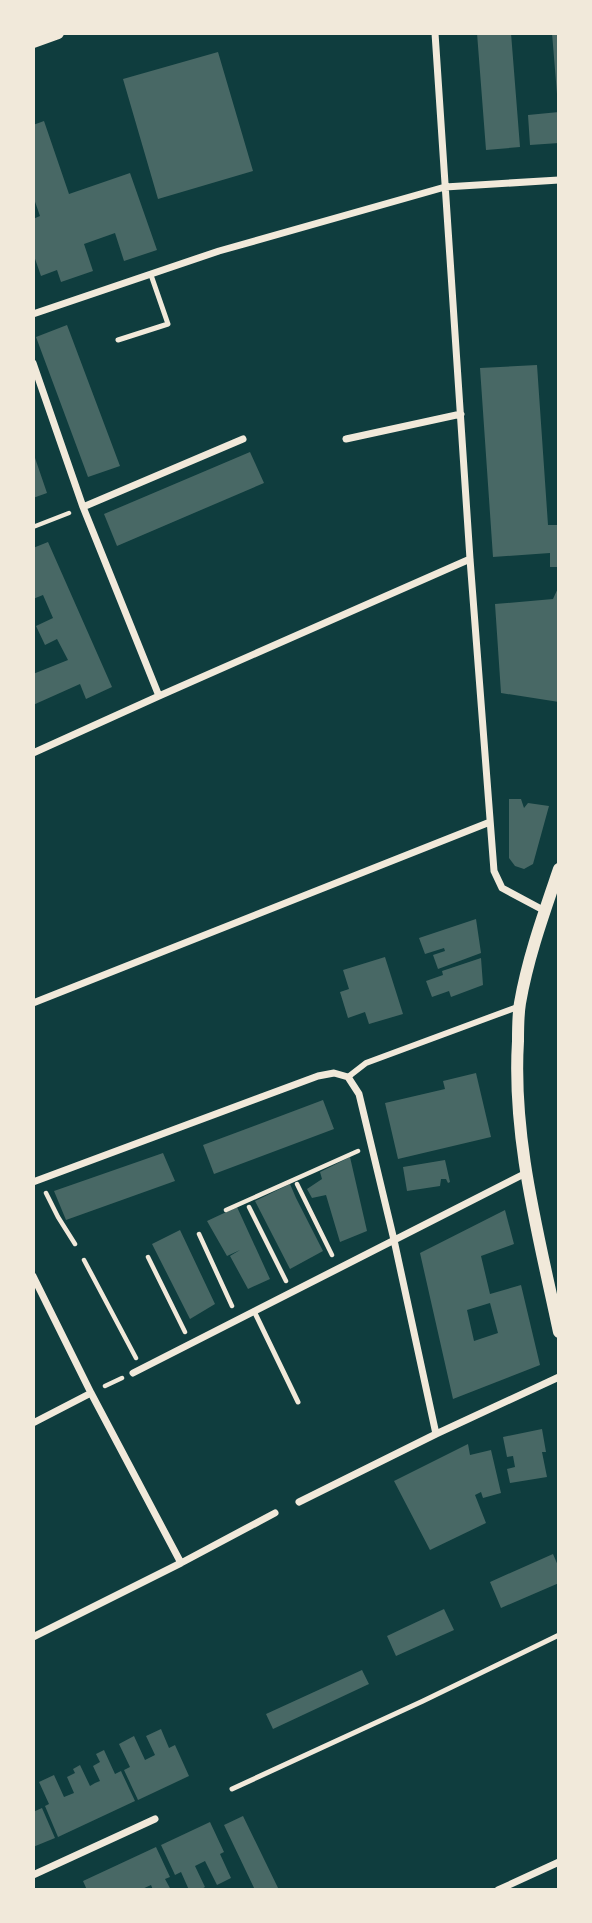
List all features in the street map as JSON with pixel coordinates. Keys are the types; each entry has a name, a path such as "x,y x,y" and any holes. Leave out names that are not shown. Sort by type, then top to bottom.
{"street":[{"path":"33,42 58,33"},
{"path":"435,33 494,871 502,888 545,911"},
{"path":"33,314 231,248 445,187 559,180"},
{"path":"33,363 83,507 159,696"},
{"path":"346,439 461,414"},
{"path":"83,507 243,439"},
{"path":"33,753 470,559"},
{"path":"33,1003 490,822"},
{"path":"559,869 529,963 520,1006 516,1067 526,1173 559,1332"},
{"path":"348,1077 366,1063 520,1006"},
{"path":"37,1180 318,1076 334,1073 348,1077 359,1094 436,1434"},
{"path":"133,1373 526,1173"},
{"path":"33,1276 181,1563"},
{"path":"299,1502 559,1377"},
{"path":"33,1423 91,1393"},
{"path":"33,1637 275,1513"},
{"path":"33,1875 155,1819"},
{"path":"498,1890 559,1862"}],"lane":[{"path":"118,340 168,324 150,275"},
{"path":"254,1311 298,1402"},
{"path":"232,1789 559,1635"}],"path":[{"path":"33,527 83,507"},
{"path":"226,1210 371,1145"},
{"path":"37,1180 75,1244"},
{"path":"297,1184 338,1269"},
{"path":"249,1207 291,1292"},
{"path":"199,1234 239,1319"},
{"path":"148,1257 191,1343"},
{"path":"85,1260 141,1368"},
{"path":"91,1393 133,1373"}],"building":[{"path":"477,33 511,33 520,147 486,150"},
{"path":"552,33 559,33 559,94 557,94"},
{"path":"218,52 253,171 158,199 123,79"},
{"path":"559,112 559,143 530,145 528,115"},
{"path":"44,121 69,194 130,173 157,250 124,261 115,233 84,244 93,271 61,282 57,270 41,276 33,253 33,219 40,216 33,196 33,125"},
{"path":"67,325 120,466 88,477 36,337"},
{"path":"537,365 548,525 559,525 559,567 550,567 550,553 493,557 480,368"},
{"path":"250,452 264,483 117,546 104,514"},
{"path":"33,456 47,493 33,498"},
{"path":"48,542 112,687 86,699 80,684 33,705 33,674 68,660 57,639 45,645 36,626 53,618 43,595 33,599 33,548"},
{"path":"559,586 559,702 501,693 495,604 553,599"},
{"path":"509,799 521,799 524,808 528,803 549,806 533,864 524,869 515,866 509,858"},
{"path":"476,919 481,953 438,969 433,955 445,951 444,948 425,954 419,938"},
{"path":"385,957 403,1014 369,1024 365,1012 348,1018 340,992 349,989 343,970"},
{"path":"481,958 483,985 451,997 449,991 432,997 426,981 443,975 442,971"},
{"path":"476,1073 491,1137 398,1159 385,1103 445,1089 443,1081"},
{"path":"323,1100 334,1129 214,1174 203,1145"},
{"path":"163,1153 175,1181 66,1220 54,1191"},
{"path":"350,1157 367,1231 340,1242 326,1195 312,1198 307,1189 322,1179 320,1172"},
{"path":"445,1160 450,1182 441,1179 440,1186 407,1191 403,1167"},
{"path":"290,1184 323,1251 290,1269 255,1201"},
{"path":"237,1207 270,1279 248,1289 230,1256 240,1250 227,1256 207,1221"},
{"path":"505,1210 514,1244 481,1256 490,1294 521,1285 540,1365 453,1399 420,1253","holes":["490,1303 498,1333 474,1341 467,1310"]},
{"path":"180,1230 215,1304 190,1319 152,1244"},
{"path":"542,1429 546,1452 542,1452 547,1477 510,1483 507,1469 515,1467 513,1456 507,1457 503,1437"},
{"path":"468,1444 470,1455 491,1450 501,1493 483,1498 481,1492 475,1495 486,1523 430,1550 394,1481"},
{"path":"553,1554 559,1568 559,1583 501,1608 490,1582"},
{"path":"444,1609 454,1630 396,1656 387,1636"},
{"path":"362,1670 369,1684 273,1729 266,1714"},
{"path":"161,1729 169,1748 175,1745 189,1776 138,1800 124,1770 130,1767 119,1744 134,1736 145,1760 155,1755 146,1736"},
{"path":"104,1750 115,1774 121,1771 135,1801 58,1837 45,1806 49,1804 39,1782 54,1775 64,1797 74,1793 67,1777 75,1773 73,1769 80,1765 90,1786 100,1781 93,1766 100,1762 96,1754"},
{"path":"42,1808 55,1838 33,1847 33,1812"},
{"path":"243,1816 279,1890 255,1890 224,1825"},
{"path":"210,1822 224,1852 220,1854 231,1878 217,1885 205,1861 195,1866 205,1887 189,1890 181,1872 175,1875 161,1845"},
{"path":"156,1847 170,1877 165,1879 171,1890 153,1890 151,1885 140,1890 87,1890 83,1881"}]}
